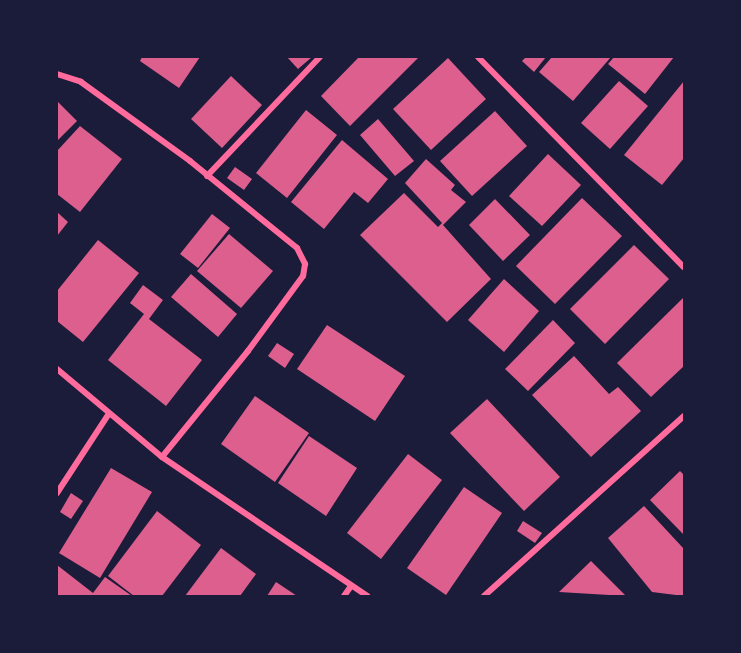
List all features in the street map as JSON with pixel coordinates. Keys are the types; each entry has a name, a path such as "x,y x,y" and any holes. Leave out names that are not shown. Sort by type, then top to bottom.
{"street":[{"path":"207,176 320,57"},
{"path":"478,57 684,267"},
{"path":"57,74 81,82 207,176 297,248 305,264 303,276 162,457"},
{"path":"57,369 108,415 162,457 368,596"},
{"path":"57,494 108,415"},
{"path":"484,596 684,416"},
{"path":"344,596 351,586"}],"building":[{"path":"142,57 200,57 179,88 140,61"},
{"path":"287,57 312,57 298,69"},
{"path":"359,57 419,57 350,126 321,96"},
{"path":"526,57 546,57 534,72 522,61"},
{"path":"552,57 611,57 573,101 539,72"},
{"path":"614,57 674,57 645,94 608,64"},
{"path":"448,58 486,99 431,150 393,109"},
{"path":"231,76 262,105 222,148 191,119"},
{"path":"619,81 648,106 610,149 581,123"},
{"path":"684,81 684,158 662,185 624,155"},
{"path":"57,101 77,121 57,141"},
{"path":"306,110 337,135 287,198 256,173"},
{"path":"495,111 527,146 472,196 440,161"},
{"path":"378,119 414,161 395,176 360,135"},
{"path":"80,126 122,159 80,212 57,194 57,151"},
{"path":"342,140 388,179 368,203 354,192 324,229 291,202"},
{"path":"548,154 581,185 542,226 509,196"},
{"path":"426,159 455,185 451,190 466,202 443,225 491,279 447,322 360,235 404,193 438,227 442,223 405,183"},
{"path":"235,167 252,179 244,190 227,178"},
{"path":"582,198 622,236 555,304 516,266"},
{"path":"495,199 530,235 503,261 469,225"},
{"path":"57,212 68,222 57,236"},
{"path":"212,214 230,228 198,268 180,254"},
{"path":"229,234 273,271 241,308 197,271"},
{"path":"98,240 139,273 83,342 57,321 57,291"},
{"path":"634,245 669,279 605,344 570,309"},
{"path":"191,274 237,314 218,337 171,297"},
{"path":"504,279 539,311 504,352 468,320"},
{"path":"143,285 163,300 149,319 202,360 166,406 108,360 144,314 130,303"},
{"path":"684,297 684,366 651,397 617,363"},
{"path":"553,320 575,343 528,391 505,369"},
{"path":"327,325 405,376 375,421 297,369"},
{"path":"277,343 294,354 285,368 268,356"},
{"path":"574,356 609,394 618,387 641,411 591,457 532,395"},
{"path":"255,396 309,433 275,482 221,444"},
{"path":"487,399 560,477 524,511 450,433"},
{"path":"309,436 357,468 326,516 278,483"},
{"path":"408,454 442,480 381,559 347,533"},
{"path":"111,468 152,492 100,578 59,553"},
{"path":"680,471 684,475 684,535 650,500"},
{"path":"464,487 502,513 446,595 407,568"},
{"path":"71,493 83,501 71,519 60,512"},
{"path":"644,506 684,549 684,596 652,592 608,538"},
{"path":"157,511 201,545 162,596 134,596 108,576"},
{"path":"523,521 542,533 535,543 517,531"},
{"path":"221,548 256,574 240,596 185,596"},
{"path":"591,561 626,596 559,592"},
{"path":"57,565 93,593 105,577 132,596 57,596"},
{"path":"276,582 297,596 267,596"}]}
